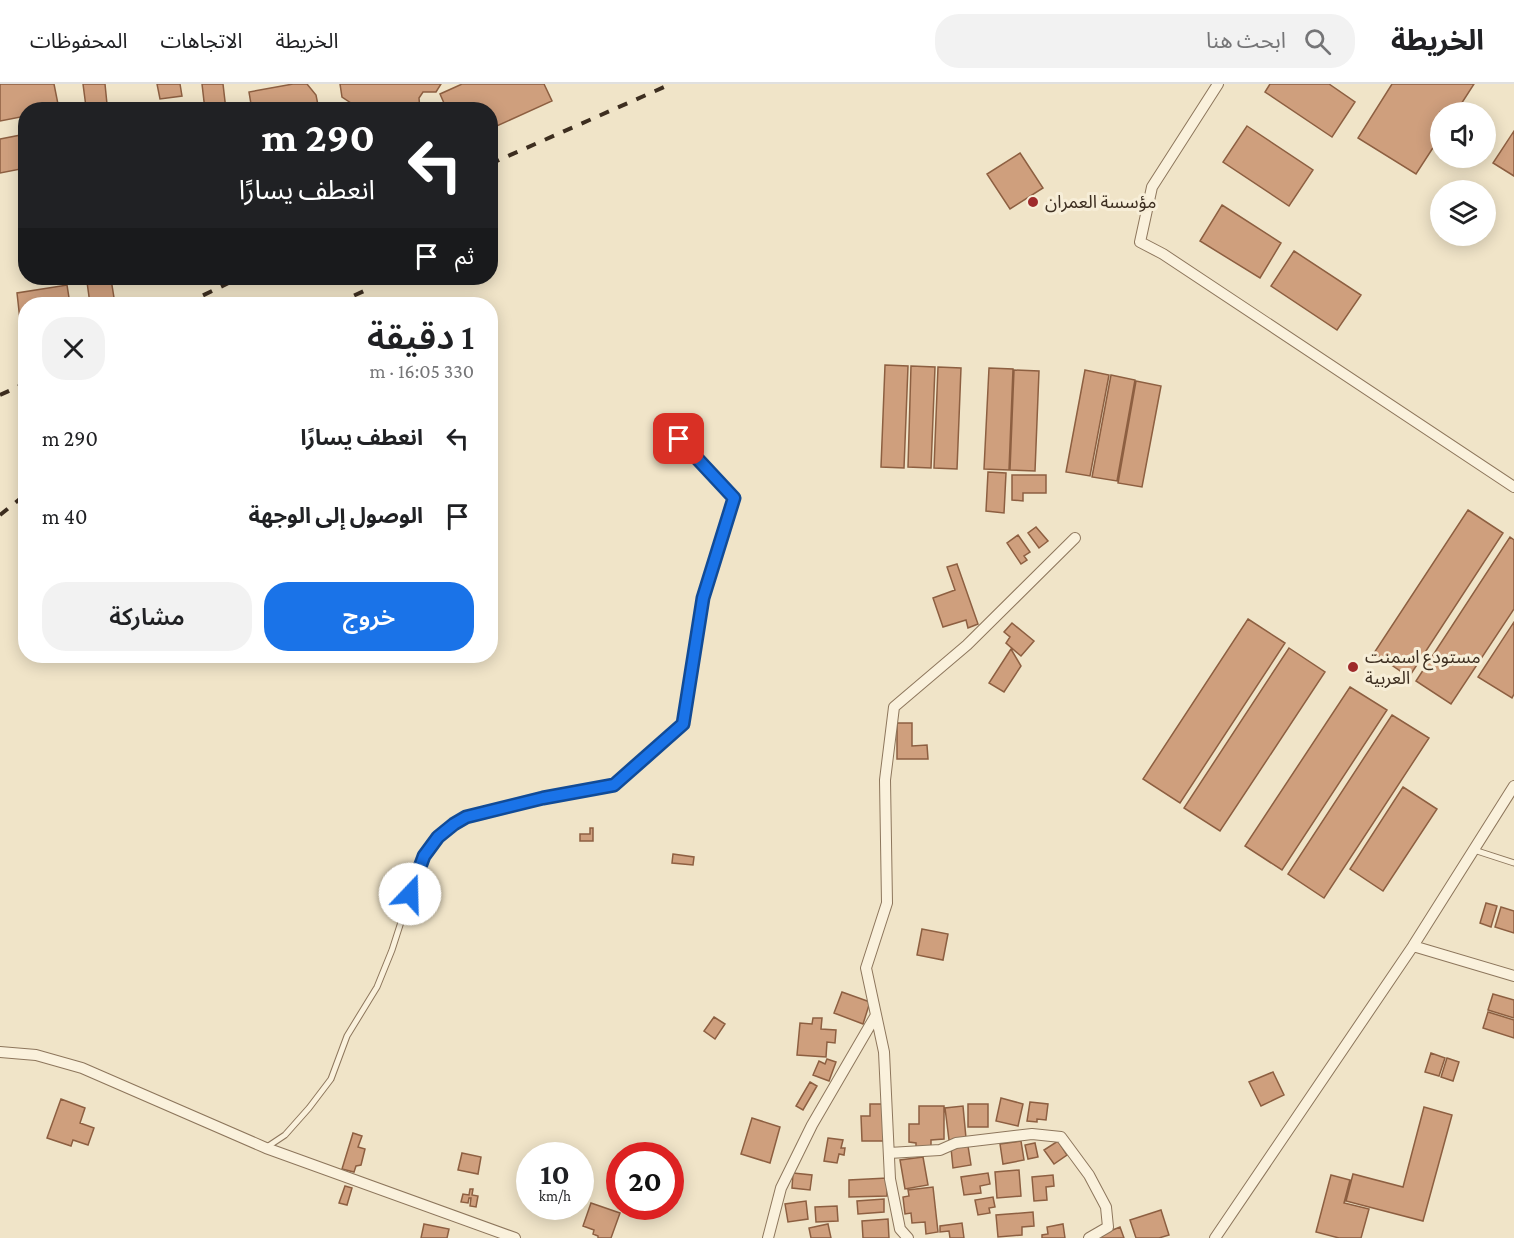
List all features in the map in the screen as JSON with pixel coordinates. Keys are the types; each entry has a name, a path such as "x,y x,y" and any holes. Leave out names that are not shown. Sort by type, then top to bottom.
{"street":[{"path":"1218,84 1152,187 1140,242 1163,254 1514,487"},
{"path":"908,1238 900,1229 890,1179 884,1052 866,968 887,903 885,780 894,707 966,645 1075,538"},
{"path":"1215,1238 1413,946 1514,786"},
{"path":"1413,946 1514,976"},
{"path":"768,1238 786,1177 812,1125 876,1016"},
{"path":"0,1052 36,1055 82,1068 266,1148 509,1237"},
{"path":"889,1153 940,1150 956,1143 1032,1134 1061,1137 1089,1175 1106,1207 1108,1227 1089,1238"}],"lane":[{"path":"266,1148 285,1135 331,1079 347,1036 377,987 385,969 424,856 438,837 466,817 543,798 614,785 683,724 703,598 734,498 679,439"},
{"path":"1473,850 1514,863"}],"building":[{"path":"0,84 54,84 58,102 18,102 18,118 0,121"},
{"path":"83,84 105,84 107,102 85,102"},
{"path":"157,84 180,84 182,96 160,99"},
{"path":"202,84 223,84 225,102 204,102"},
{"path":"293,84 307,84 316,95 317,102 251,102 249,92"},
{"path":"340,84 441,84 436,92 423,92 419,102 350,102 342,97"},
{"path":"462,84 544,84 552,101 498,125 498,102 444,102 440,94"},
{"path":"1270,84 1329,84 1355,102 1332,137 1265,92"},
{"path":"1392,84 1474,84 1462,102 1430,102 1430,152 1416,174 1358,138"},
{"path":"1247,126 1313,170 1289,206 1223,162"},
{"path":"1514,131 1514,176 1496,165 1496,158"},
{"path":"18,136 18,170 0,173 0,139"},
{"name":"مؤسسة العمران","path":"1020,153 1043,188 1010,209 987,174"},
{"path":"1222,205 1281,243 1260,278 1200,241"},
{"path":"1294,251 1361,295 1337,330 1271,286"},
{"path":"67,285 69,297 18,297 18,302 17,293"},
{"path":"87,285 112,285 114,297 89,297"},
{"path":"885,365 908,366 904,468 881,467"},
{"path":"911,366 935,367 931,468 908,467"},
{"path":"938,367 961,368 957,469 934,468"},
{"path":"989,368 1013,369 1009,470 984,469"},
{"path":"1014,370 1039,371 1035,471 1010,470"},
{"path":"1085,370 1109,375 1090,476 1066,472"},
{"path":"1111,375 1135,380 1117,481 1092,477"},
{"path":"1136,381 1161,386 1142,487 1118,483"},
{"path":"988,472 1006,473 1004,513 986,511"},
{"path":"1012,475 1046,475 1046,493 1023,493 1023,501 1012,500"},
{"path":"1468,510 1503,533 1409,677 1374,653"},
{"path":"1036,527 1048,541 1039,548 1028,533"},
{"path":"1018,535 1030,552 1024,556 1027,560 1021,564 1007,543"},
{"path":"1510,537 1514,540 1514,609 1451,704 1416,681"},
{"path":"957,564 978,624 968,628 966,620 943,627 933,598 955,590 947,567"},
{"path":"1248,619 1285,643 1180,803 1143,779"},
{"path":"1514,622 1514,694 1512,698 1478,677"},
{"path":"1012,623 1034,641 1021,656 1006,643 1010,637 1004,632"},
{"path":"1289,648 1325,672 1220,831 1184,808"},
{"path":"1011,649 1021,666 1004,692 989,683"},
{"path":"1350,687 1387,710 1282,870 1245,846"},
{"path":"1392,715 1429,738 1324,898 1288,874"},
{"path":"897,723 912,723 912,746 927,745 928,759 897,759"},
{"path":"1403,787 1437,809 1383,891 1350,869"},
{"path":"590,828 593,828 593,841 580,841 580,834 590,834"},
{"path":"673,854 694,857 693,865 672,863"},
{"path":"1486,903 1497,906 1491,927 1480,923"},
{"path":"1501,907 1514,911 1514,933 1495,927"},
{"path":"922,929 948,934 943,960 917,955"},
{"path":"842,992 870,1002 863,1024 834,1013"},
{"path":"1493,994 1514,1000 1514,1018 1488,1010"},
{"path":"1488,1012 1514,1020 1514,1038 1483,1028"},
{"path":"714,1017 725,1024 715,1039 704,1031"},
{"path":"813,1018 822,1018 821,1029 836,1030 835,1043 827,1042 826,1057 797,1055 800,1023 812,1024"},
{"path":"1431,1053 1445,1058 1439,1076 1425,1072"},
{"path":"1447,1058 1459,1062 1453,1081 1441,1077"},
{"path":"827,1059 836,1062 829,1081 813,1075 819,1061 825,1064"},
{"path":"1273,1072 1284,1095 1261,1106 1249,1082"},
{"path":"810,1082 817,1086 803,1110 796,1106"},
{"path":"1001,1098 1023,1104 1018,1126 996,1121"},
{"path":"61,1099 85,1108 80,1123 94,1128 88,1145 73,1140 71,1146 47,1138"},
{"path":"1030,1102 1048,1104 1046,1120 1027,1121"},
{"path":"870,1104 883,1104 884,1141 862,1141 861,1116 870,1116"},
{"path":"968,1104 988,1104 988,1127 968,1127"},
{"path":"919,1106 944,1106 944,1139 931,1140 931,1147 916,1148 916,1143 909,1142 909,1124 919,1124"},
{"path":"963,1106 966,1138 949,1140 945,1108"},
{"path":"1424,1107 1452,1115 1423,1221 1346,1201 1353,1174 1403,1187"},
{"path":"752,1118 780,1127 770,1163 741,1154"},
{"path":"353,1133 362,1136 358,1147 365,1149 361,1165 356,1166 354,1172 342,1169"},
{"path":"828,1138 843,1140 841,1148 845,1148 844,1155 839,1154 837,1163 824,1161"},
{"path":"1021,1141 1024,1160 1003,1164 1000,1144"},
{"path":"1058,1141 1067,1155 1054,1164 1044,1150"},
{"path":"1035,1143 1038,1157 1028,1159 1025,1145"},
{"path":"968,1146 971,1165 953,1168 951,1148"},
{"path":"462,1153 481,1157 478,1174 458,1170"},
{"path":"923,1157 928,1185 905,1189 900,1160"},
{"path":"1019,1170 1021,1196 997,1198 995,1172"},
{"path":"793,1173 812,1175 810,1190 792,1188"},
{"path":"988,1173 990,1184 980,1186 981,1193 964,1195 961,1177"},
{"path":"1053,1175 1054,1186 1046,1187 1047,1200 1034,1201 1032,1177"},
{"path":"1331,1175 1350,1180 1344,1203 1369,1209 1361,1238 1339,1238 1316,1232"},
{"path":"887,1178 887,1196 849,1197 849,1180"},
{"path":"345,1186 352,1188 347,1205 339,1203"},
{"path":"933,1187 938,1232 926,1234 925,1222 912,1223 911,1213 905,1214 903,1197 909,1196 908,1190"},
{"path":"470,1189 473,1189 472,1195 478,1196 476,1207 470,1206 471,1198 468,1203 461,1202 463,1194 469,1195"},
{"path":"993,1197 995,1207 989,1208 990,1213 978,1215 975,1200"},
{"path":"884,1199 884,1212 858,1214 857,1201"},
{"path":"806,1201 808,1219 788,1222 785,1204"},
{"path":"594,1204 606,1208 606,1220 617,1220 611,1238 598,1238 593,1234 594,1230 583,1226 585,1220 594,1220"},
{"path":"837,1206 838,1221 816,1222 815,1207"},
{"path":"1161,1210 1169,1235 1159,1238 1136,1238 1130,1220"},
{"path":"1033,1212 1034,1226 1022,1227 1022,1235 998,1237 996,1215"},
{"path":"888,1219 889,1238 863,1238 862,1221"},
{"path":"962,1223 964,1238 950,1238 949,1231 940,1232 940,1226"},
{"path":"424,1224 449,1229 447,1238 421,1238"},
{"path":"828,1224 831,1238 811,1238 809,1228"},
{"path":"1063,1224 1065,1238 1042,1238 1042,1235 1048,1234 1047,1227"},
{"path":"1120,1227 1124,1238 1095,1238 1095,1237"}],"railway":[{"path":"498,160 671,84"},
{"path":"200,297 224,285"},
{"path":"351,297 366,290"},
{"path":"0,395 18,387"},
{"path":"0,515 18,500"}],"place":[{"name":"مؤسسة العمران","path":"1033,202"},
{"name":"مستودع اسمنت العربية","path":"1353,667"}],"route":[{"path":"410,894 424,856 438,837 454,824 466,817 543,798 614,785 683,724 703,598 734,498 679,439"}]}
